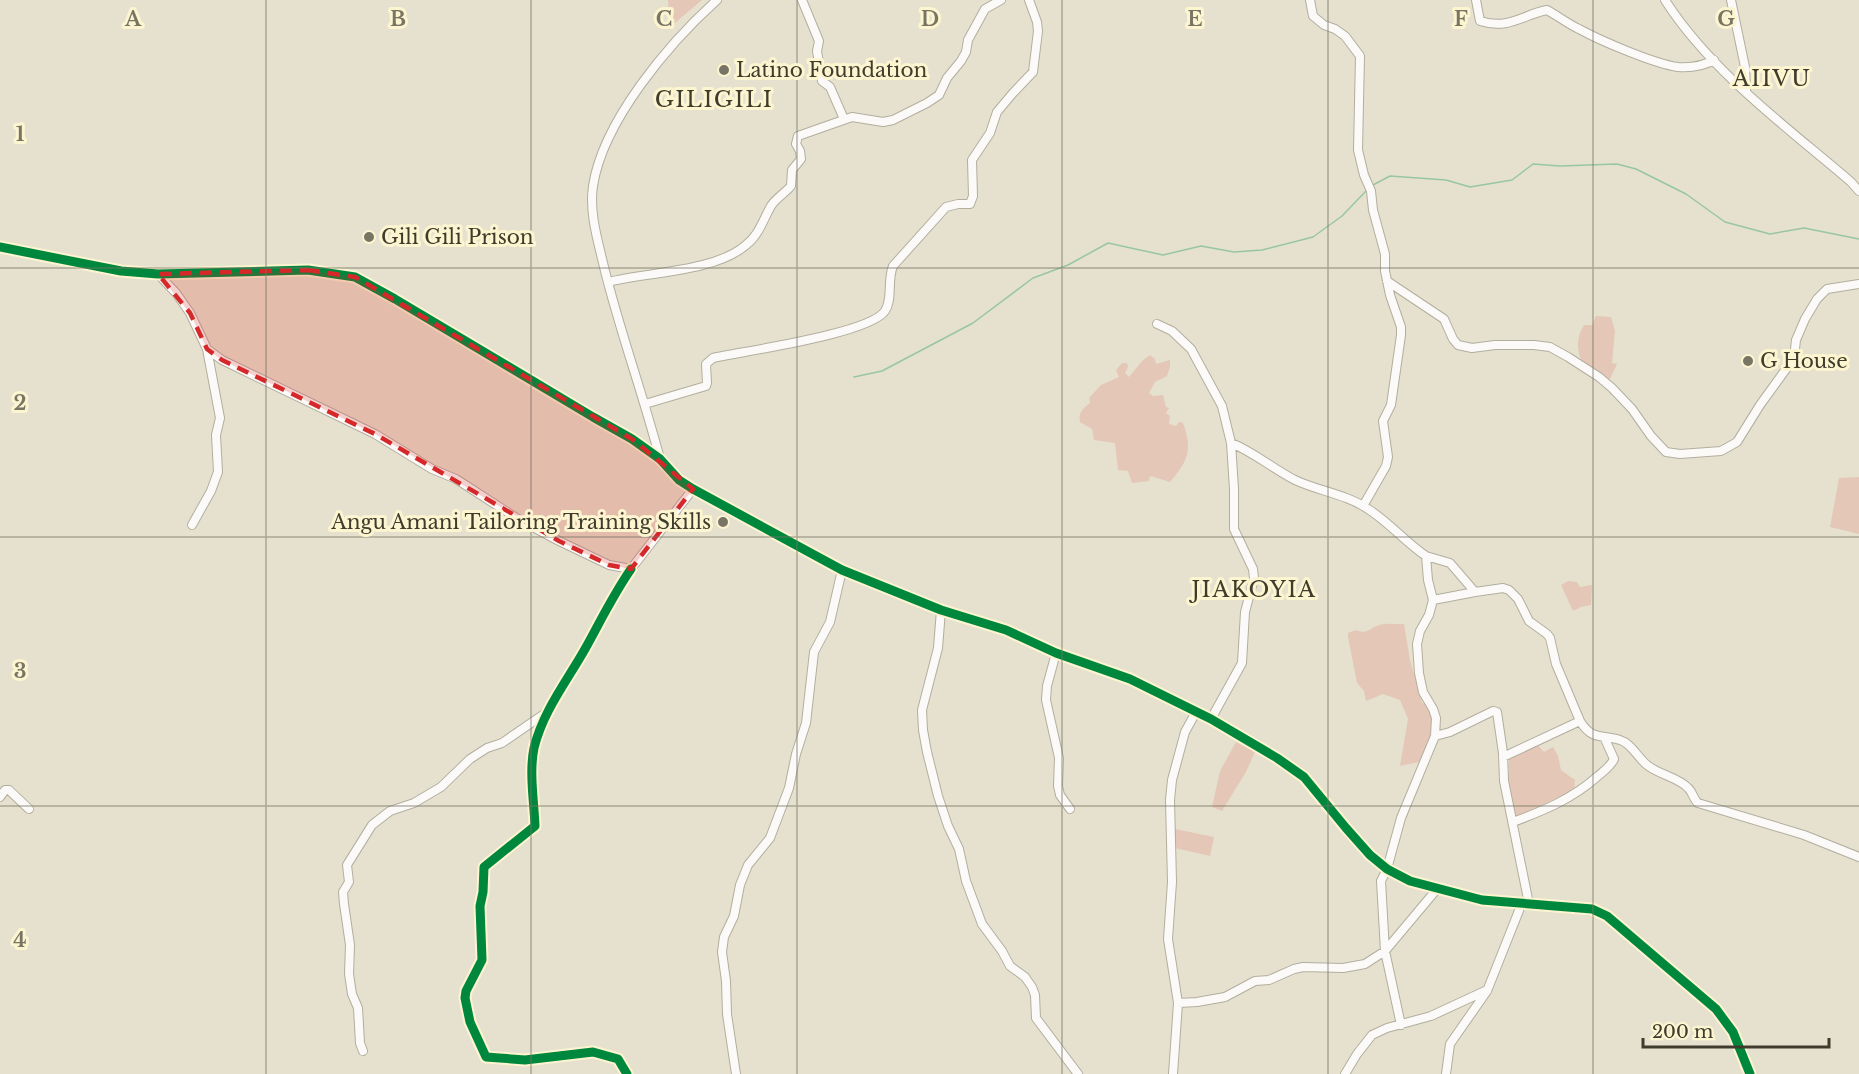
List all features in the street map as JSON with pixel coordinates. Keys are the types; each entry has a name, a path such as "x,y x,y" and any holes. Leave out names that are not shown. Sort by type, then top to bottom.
{"street":[{"path":"660,459 645,404 630,362 596,236 593,188 599,157 626,107 658,62 717,0"},
{"path":"802,0 819,41 817,51 820,76 822,81 830,87 844,119"},
{"path":"608,282 629,276 707,263 727,257 741,249 755,236 774,202 791,186 792,170 801,159 796,144 798,136 844,119 862,117 883,122 893,120 939,95 947,78 964,56 968,40 980,16 985,9 1001,0"},
{"path":"645,404 706,386 708,378 706,364 713,358 769,346 806,342 863,324 885,311 889,300 890,274 893,266 946,207 970,204 973,196 972,159 990,133 998,112 1033,72 1038,22 1029,0"},
{"path":"1310,0 1313,16 1324,25 1345,36 1360,56 1358,150 1364,175 1371,191 1373,210 1385,254 1387,281 1401,335 1390,405 1383,421 1388,457 1386,466 1363,506"},
{"path":"1476,0 1480,21 1488,24 1519,21 1547,10 1585,32 1660,62 1678,67 1690,67 1700,66 1714,60"},
{"path":"1665,0 1685,28 1735,82 1859,191"},
{"path":"1731,0 1745,68 1746,91"},
{"path":"0,247 121,271 158,274 308,270 355,277 395,298 632,439 660,459 679,480 693,489 842,570 941,610 1006,630 1056,653 1130,679 1211,719 1277,758 1304,777 1346,828 1387,869 1410,881 1482,900 1592,909 1612,921 1716,1009 1733,1032 1750,1074"},
{"path":"158,274 176,293 190,313 207,349 220,417 216,435 218,472 211,491 192,525"},
{"path":"1387,281 1444,319 1458,345 1472,348 1495,345 1550,347 1599,377 1632,409 1651,436 1666,452 1680,454 1721,451 1737,442 1794,358 1796,340 1817,299 1827,289 1859,284"},
{"path":"1157,324 1166,327 1191,349 1222,406 1231,443 1234,529 1253,569 1254,578 1246,602 1242,663 1211,719"},
{"path":"207,349 241,370 375,434 432,469 456,479 518,519 559,541 609,565 631,569"},
{"path":"1231,443 1261,458 1295,480 1363,506 1391,527 1410,546 1426,556 1450,563 1475,592"},
{"path":"627,1074 618,1059 592,1052 525,1060 486,1057 470,1022 465,1004 466,991 482,960 480,906 484,867 535,826 532,764 535,747 547,712 585,649 606,608 631,569 693,489"},
{"path":"1401,1025 1385,951 1381,881 1387,869 1401,819 1435,736 1436,718 1423,692 1417,644 1434,600 1428,580 1426,556"},
{"path":"736,1074 727,1014 722,952 724,937 734,916 748,865 770,838 789,788 796,754 806,723 814,652 830,622 842,570"},
{"path":"1434,600 1503,588 1509,590 1518,599 1529,621 1550,638 1556,664 1584,728 1600,738 1620,740 1625,743 1647,765 1686,786 1698,803 1804,835 1859,857"},
{"path":"941,610 938,648 922,710 925,741 938,796 959,849 966,881 982,924 1010,966 1025,977 1032,987 1035,995 1036,1018 1078,1074"},
{"path":"1056,653 1046,699 1059,758 1058,786 1060,795 1070,809"},
{"path":"1435,736 1450,732 1495,711 1503,757 1504,781 1513,822 1525,904 1487,991 1450,1044 1446,1074"},
{"path":"363,1051 360,1043 358,1008 352,994 349,974 350,945 343,892 349,882 347,865 355,850 372,825 390,811 414,803 441,787 470,759 487,748 502,743 547,712"},
{"path":"1173,1074 1178,1003 1168,939 1172,882 1170,800 1172,780 1185,732 1196,712"},
{"path":"1503,757 1580,721"},
{"path":"1513,822 1579,793 1614,759 1605,739"},
{"path":"0,797 5,790 9,790 29,809"},
{"path":"1178,1003 1225,997 1255,981 1269,980 1303,967 1328,969 1358,966 1385,951 1437,889"},
{"path":"1345,1074 1371,1035 1431,1016 1487,991"}],"highlighted area":[{"path":"308,270 355,277 632,439 693,489 631,569 609,565 559,541 375,434 222,360 207,349 190,313 158,274"}],"shaded area":[{"path":"668,0 702,0 670,27"},
{"path":"1596,316 1611,317 1615,331 1612,363 1617,364 1608,383 1598,373 1589,377 1579,351 1580,332 1584,325 1592,325"},
{"path":"1150,355 1155,359 1156,364 1170,360 1167,376 1155,382 1149,393 1153,396 1163,395 1166,407 1169,408 1166,413 1170,416 1169,424 1176,426 1179,422 1183,423 1188,448 1185,461 1170,482 1150,476 1149,481 1132,483 1128,471 1118,470 1115,443 1094,440 1092,429 1080,422 1080,413 1090,403 1089,398 1101,385 1119,377 1116,370 1122,363 1127,363 1125,373 1129,377"},
{"path":"1859,477 1859,534 1830,527 1839,478"},
{"path":"1568,581 1577,582 1580,587 1592,585 1591,605 1573,611 1561,585"},
{"path":"1382,624 1404,624 1410,660 1422,703 1431,706 1435,720 1428,749 1419,762 1400,766 1408,719 1400,700 1383,694 1366,701 1364,691 1357,683 1348,633 1356,630 1366,631"},
{"path":"1236,742 1255,752 1246,772 1222,811 1212,807 1220,771"},
{"path":"1535,742 1544,752 1553,747 1561,770 1575,780 1574,790 1515,817 1509,782 1509,756"},
{"path":"1175,829 1214,837 1210,856 1175,848"}],"waterway":[{"path":"1373,185 1390,176 1446,180 1470,187 1512,180 1533,164 1560,166 1617,164 1636,169 1686,194 1725,222 1770,234 1804,228 1859,239"},
{"path":"854,377 882,371 973,323 1033,278 1068,265 1108,243 1163,255 1201,246 1234,252 1262,250 1313,237 1342,216 1367,190"}],"cycle path":[{"path":"0,247 121,271 158,274 308,270 355,277 632,439 660,459 679,480 693,489 842,570 941,610 1006,630 1056,653 1130,679 1211,719 1277,758 1304,777 1370,855 1387,869 1410,881 1482,900 1592,909 1607,916 1716,1009 1733,1032 1750,1074"},
{"path":"627,1074 618,1059 593,1052 525,1060 486,1057 470,1022 465,998 466,991 482,960 480,906 484,867 535,826 532,767 538,734 556,697 631,569"}],"place":[{"name":"Latino Foundation","path":"724,70"},
{"name":"Gili Gili Prison","path":"369,237"},
{"name":"G House","path":"1748,361"},
{"name":"Angu Amani Tailoring Training Skills","path":"723,522"}],"district":[{"name":"AIIVU","path":"1772,78"},
{"name":"GILIGILI","path":"714,99"},
{"name":"JIAKOYIA","path":"1254,589"}]}
